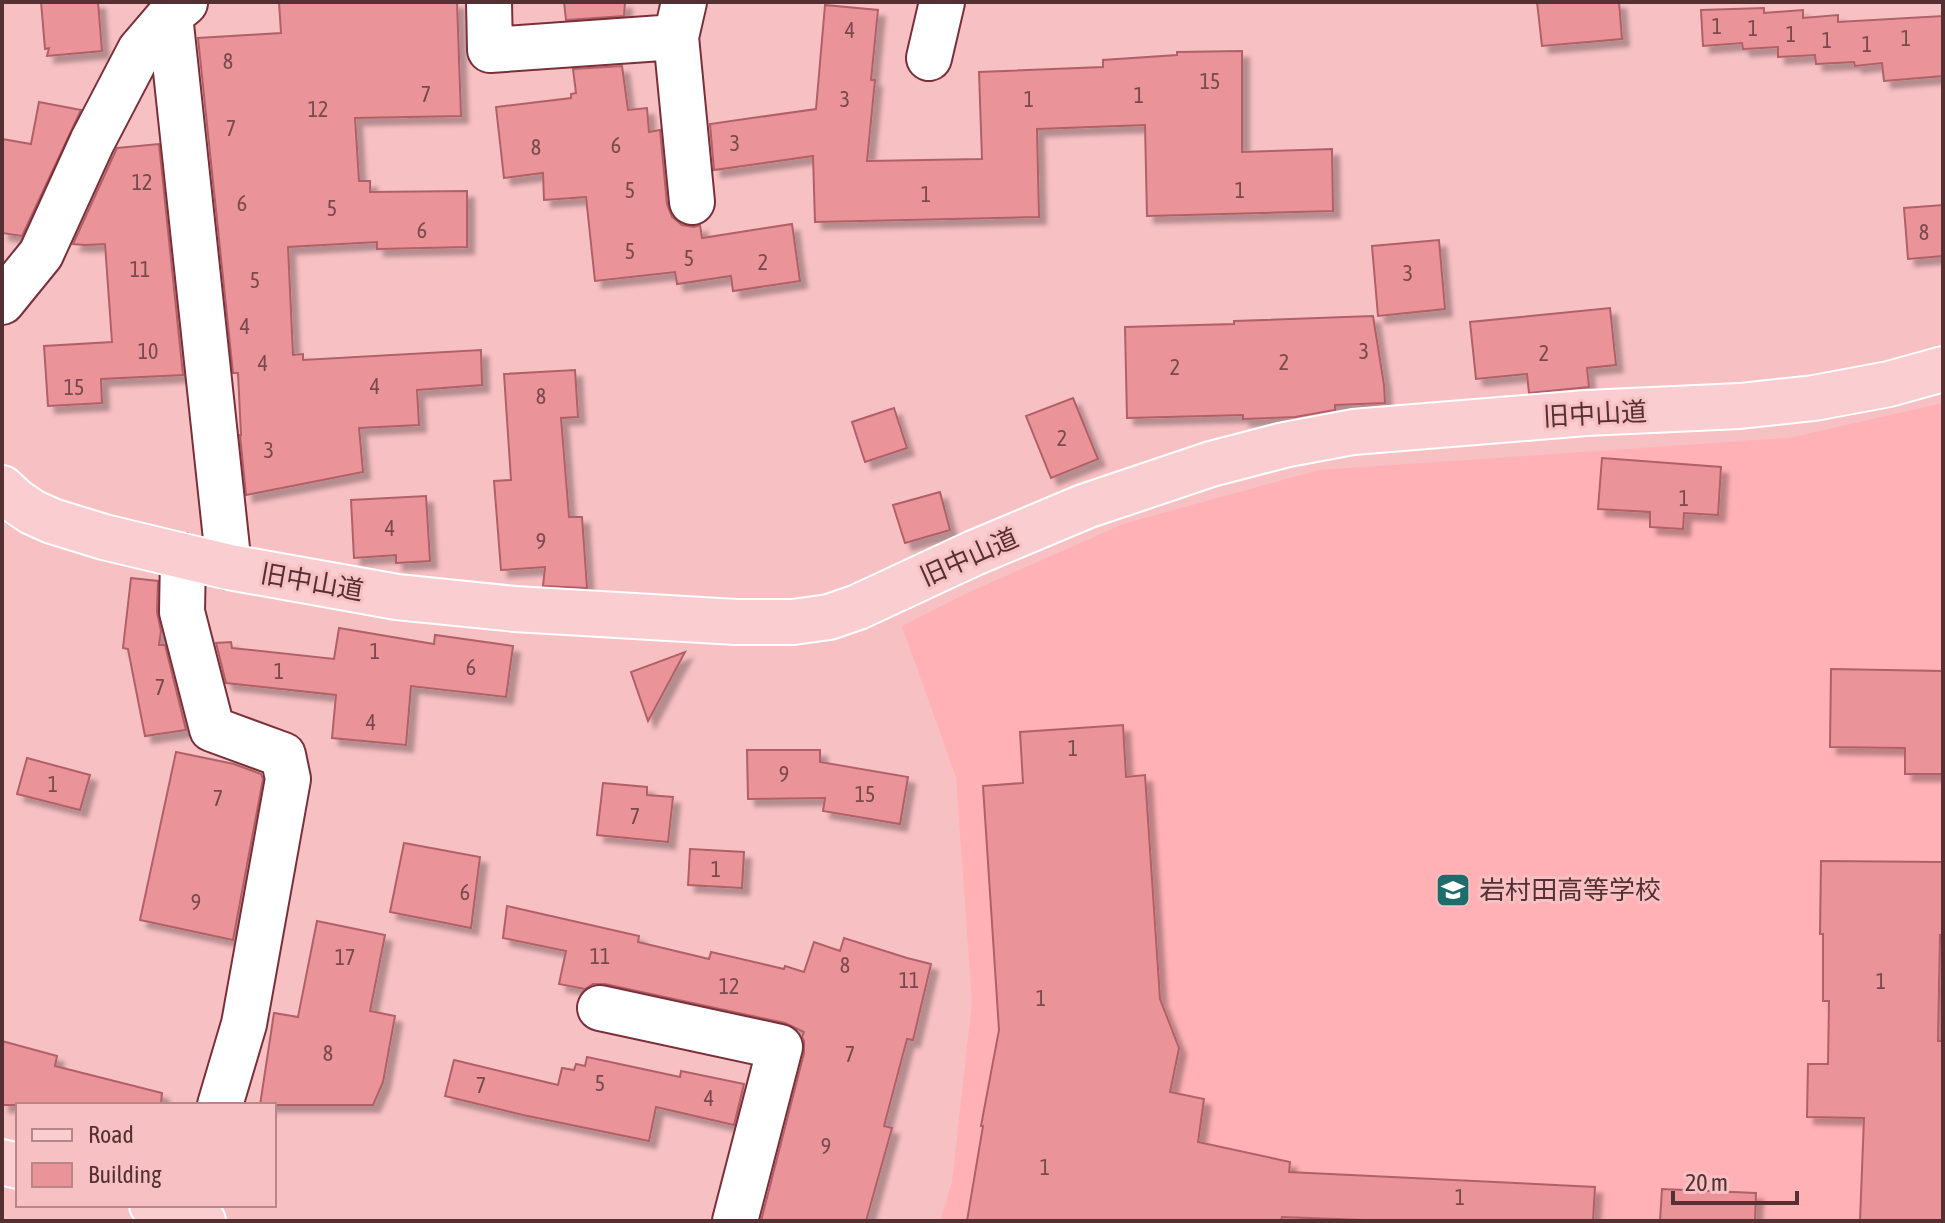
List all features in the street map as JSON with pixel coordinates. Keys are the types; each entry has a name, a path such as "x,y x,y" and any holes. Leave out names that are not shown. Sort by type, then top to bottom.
{"main road":[{"name":"旧中山道","path":"2,488 16,501 52,521 104,537 229,567 397,597 485,606 736,622 793,622 829,617 858,607 1086,506 1211,464 1284,445 1353,432 1586,413 1740,406 1814,398 1889,384 1943,369"}],"street":[{"path":"489,2 490,50 680,20 692,202"},
{"path":"929,58 942,2"},
{"path":"2,302 41,254 92,142 140,50 178,9"},
{"path":"178,9 229,567"},
{"path":"183,556 182,612 212,729 283,755 288,779 244,1024 221,1103"},
{"path":"600,1008 780,1047 735,1221"}],"shaded area":[{"name":"岩村田高等学校","path":"1943,403 1943,1221 940,1221 952,1182 972,1003 956,777 902,626 963,595 1123,524 1319,470 1789,438"}],"building":[{"path":"41,2 98,2 102,51 47,56 49,48 45,49"},
{"path":"279,2 457,2 461,116 355,118 359,181 370,181 370,192 467,191 467,247 377,249 377,242 288,247 293,355 303,354 303,360 481,350 482,385 417,390 419,425 359,428 363,472 246,495 238,373 233,373 198,38 281,33"},
{"path":"564,2 625,2 624,16 566,20"},
{"path":"1537,2 1619,2 1622,39 1542,46"},
{"path":"825,5 878,10 867,161 982,159 979,72 1103,67 1103,60 1177,55 1177,52 1242,51 1242,152 1332,149 1333,211 1147,216 1145,125 1037,129 1039,217 815,222 813,156 714,170 710,124 816,109"},
{"path":"1764,8 1764,13 1803,10 1803,18 1838,15 1838,22 1943,16 1943,76 1884,81 1882,63 1855,66 1854,62 1816,64 1815,55 1778,57 1778,47 1743,49 1742,43 1703,46 1701,10"},
{"path":"622,66 628,110 647,108 649,132 660,130 667,204 672,217 682,225 700,225 702,238 792,224 800,281 733,291 731,276 677,284 675,272 595,281 586,197 544,200 543,173 504,178 496,107 571,98 571,94 576,93 573,69"},
{"path":"39,102 81,110 22,236 2,233 2,139 31,144"},
{"path":"159,144 183,375 101,379 102,403 48,406 44,346 112,342 105,244 73,244 117,148"},
{"path":"1943,205 1943,256 1908,259 1904,208"},
{"path":"1439,240 1445,309 1378,316 1372,246"},
{"path":"1610,308 1616,365 1587,368 1589,387 1529,393 1527,374 1476,379 1470,322"},
{"path":"1373,316 1385,403 1335,405 1335,410 1295,417 1127,418 1125,327"},
{"path":"575,370 578,417 561,418 569,517 582,517 587,588 543,586 545,567 501,570 494,481 511,480 504,374"},
{"path":"1073,398 1098,459 1051,478 1026,416"},
{"path":"894,408 907,448 865,462 852,422"},
{"path":"1602,458 1721,467 1718,515 1684,513 1683,529 1650,527 1650,512 1598,509"},
{"path":"940,492 950,530 905,543 893,505"},
{"path":"426,496 430,561 396,563 396,555 354,558 351,500"},
{"path":"131,578 158,581 159,645 165,645 186,730 145,736 128,649 123,648"},
{"path":"339,628 434,644 435,635 513,646 506,697 411,686 406,745 332,738 336,695 226,683 216,643 231,642 232,648 334,659"},
{"path":"685,652 648,721 631,672"},
{"path":"1831,669 1943,671 1943,774 1905,774 1905,748 1830,747"},
{"path":"1123,725 1126,777 1145,775 1160,999 1179,1048 1170,1092 1204,1099 1198,1142 1290,1162 1289,1172 1595,1187 1593,1221 1391,1221 1282,1217 1281,1221 967,1221 999,1030 983,786 1023,783 1020,732"},
{"path":"747,750 820,750 820,762 908,777 900,824 823,811 825,798 748,799"},
{"path":"176,752 234,764 261,774 263,779 233,940 140,920"},
{"path":"27,758 90,775 80,810 17,794"},
{"path":"603,783 647,787 647,795 673,797 668,842 597,835"},
{"path":"404,843 480,857 471,928 390,912"},
{"path":"690,849 744,852 742,888 688,885"},
{"path":"1821,861 1943,862 1938,1041 1943,1041 1943,1221 1860,1221 1864,1118 1807,1117 1808,1064 1828,1064 1829,1001 1823,1001 1823,934 1820,934"},
{"path":"507,906 639,936 638,942 709,959 711,952 804,972 814,942 840,951 844,938 931,964 913,1040 907,1039 884,1126 892,1128 866,1221 761,1221 804,1053 804,1032 785,1023 605,984 593,984 585,989 559,984 566,951 503,938"},
{"path":"317,921 385,935 370,1011 395,1016 383,1082 373,1105 260,1103 274,1013 298,1017"},
{"path":"2,1041 57,1056 55,1066 162,1093 161,1103 2,1105"},
{"path":"587,1057 680,1077 681,1071 744,1084 734,1125 656,1107 649,1141 445,1096 454,1060 558,1085 562,1068 574,1070 576,1064 585,1066"},
{"path":"1662,1189 1756,1193 1755,1221 1660,1221"}],"place":[{"name":"岩村田高等学校","path":"1453,890"}]}
